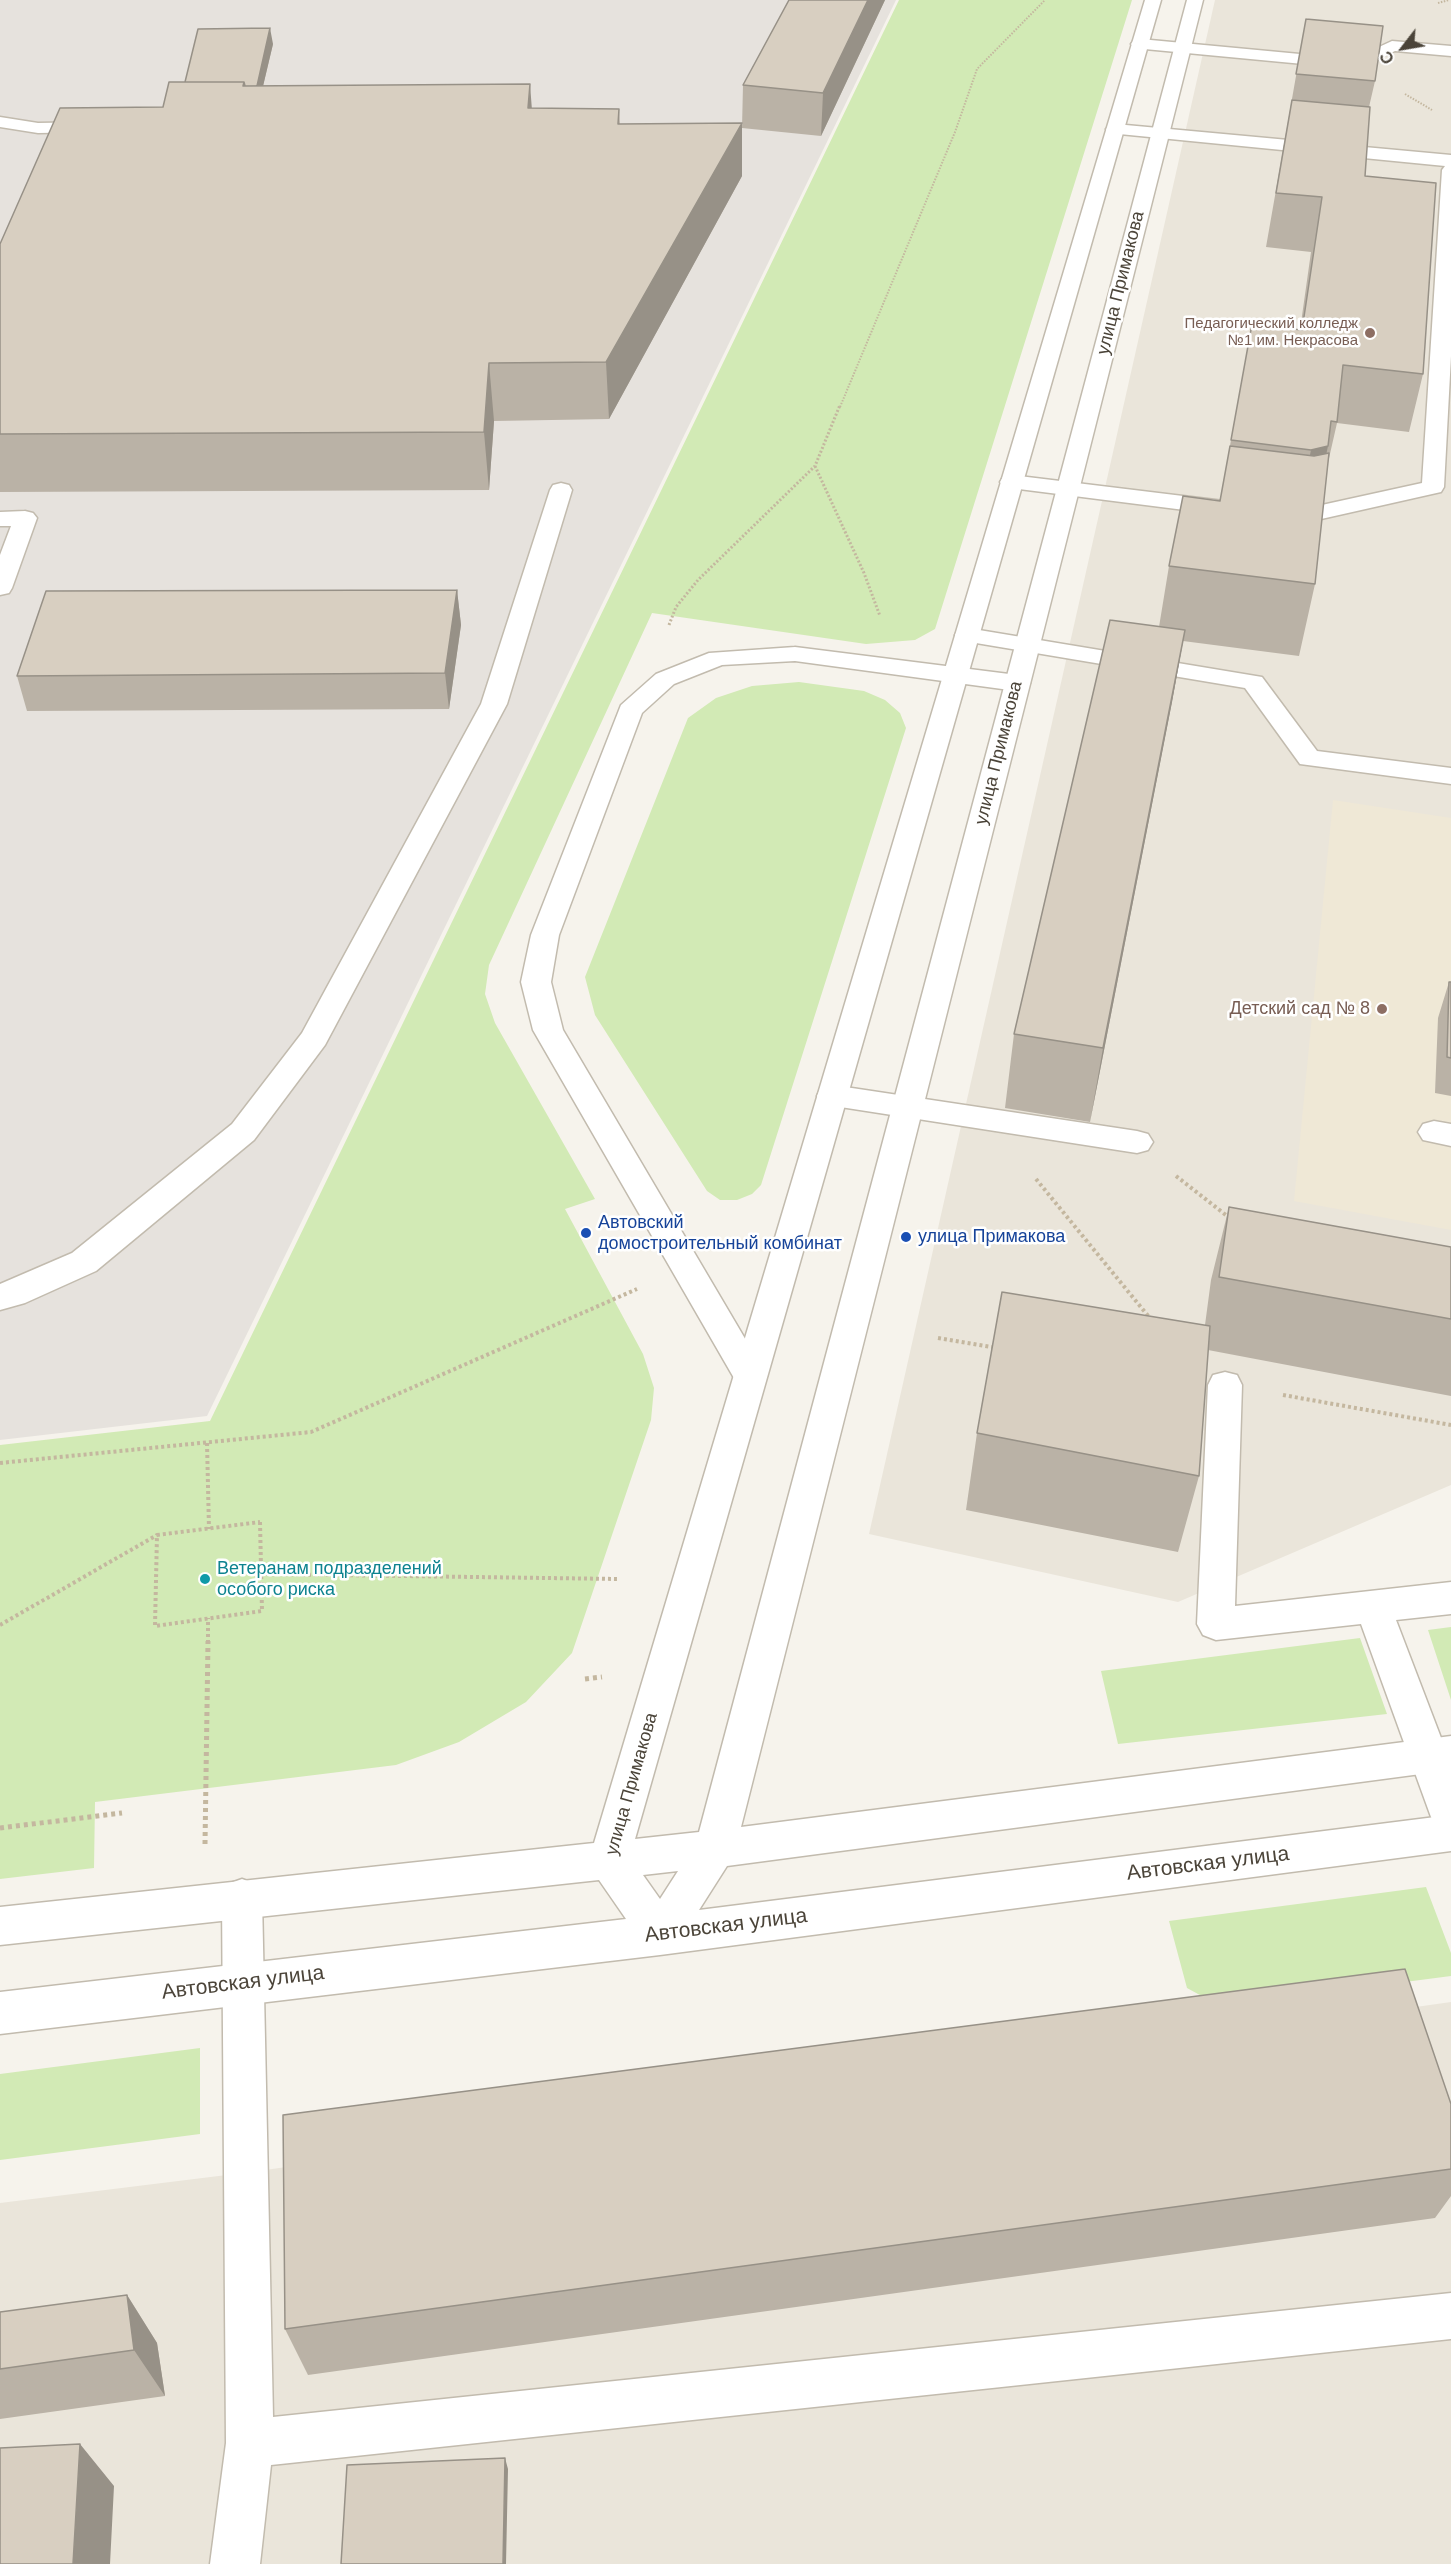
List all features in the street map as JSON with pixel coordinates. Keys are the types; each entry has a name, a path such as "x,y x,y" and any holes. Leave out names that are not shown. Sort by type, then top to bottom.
{"street":[{"name":"улица Примакова","path":"1153,0 609,1860 660,1935 715,1849 1195,0"},
{"path":"1140,44 1356,64 1392,46 1451,51"},
{"path":"0,122 38,128 109,127"},
{"path":"1115,129 1451,161"},
{"path":"1011,482 1299,518 1432,487 1451,170"},
{"path":"0,1297 13,1294 84,1262 243,1132 314,1038 494,704 561,490"},
{"path":"0,519 25,518 0,588"},
{"path":"967,635 1253,682 1309,758 1451,776"},
{"path":"750,1376 548,1029 536,982 545,935 630,711 665,679 718,658 795,654 1017,683"},
{"path":"832,1096 1137,1142"},
{"path":"1225,1385 1216,1624 1451,1598"},
{"path":"1372,1606 1439,1754 1451,1817"},
{"path":"0,1926 242,1898 715,1849 1439,1754"},
{"name":"Автовская улица","path":"0,2013 660,1935 1451,1833"},
{"path":"235,2564 250,2443 242,1898"},
{"path":"250,2443 1451,2316"}],"path":[{"path":"673,614 698,580 815,465 955,132 977,69 1045,0"},
{"path":"815,465 903,667"},
{"path":"1137,1142 1228,1219 1240,1221"},
{"path":"1034,1177 1155,1325"},
{"path":"0,1463 310,1432 632,1291"},
{"path":"207,1443 209,1529"},
{"path":"0,1625 157,1535 260,1522 262,1611 154,1626 157,1535"},
{"path":"260,1574 618,1579"},
{"path":"203,1844 208,1618"},
{"path":"0,1828 122,1813"}],"shaded area":[{"path":"0,0 896,0 207,1416 0,1440"},
{"path":"1215,0 1451,0 1451,1485 1178,1602 869,1534"},
{"name":"Детский сад № 8","path":"1333,800 1451,818 1451,1230 1294,1201"},
{"path":"1451,2002 1451,2564 0,2564 0,2203 251,2172"}],"green space":[{"path":"899,0 1132,0 935,629 915,640 866,644 652,613 489,965 485,994 495,1023 595,1199 565,1209 643,1354 654,1388 651,1420 572,1653 526,1702 459,1742 396,1765 95,1802 94,1868 0,1879 0,1445 210,1421"},
{"path":"799,682 864,691 885,700 900,713 906,728 761,1185 752,1194 737,1200 720,1200 707,1191 595,1015 585,977 688,718 716,698 752,686"},
{"path":"1451,1627 1451,1700 1428,1630"},
{"path":"1360,1638 1387,1714 1118,1744 1101,1671"},
{"path":"1426,1887 1451,1953 1451,1976 1220,2006 1187,1988 1169,1921"},
{"path":"200,2048 200,2134 0,2160 0,2074"}],"building":[{"path":"789,0 868,0 823,93 743,85"},
{"path":"1306,19 1383,26 1375,81 1296,74"},
{"path":"270,28 257,86 245,86 244,82 185,82 198,29"},
{"path":"169,82 244,82 243,86 530,84 528,108 619,109 618,124 742,123 606,362 489,363 484,432 0,434 0,244 60,108 163,107"},
{"path":"1292,100 1370,107 1365,176 1436,183 1423,374 1343,365 1337,422 1331,421 1328,446 1311,450 1231,440 1252,324 1302,330 1322,197 1276,193"},
{"path":"1230,446 1314,456 1329,453 1315,584 1169,566 1183,496 1220,501"},
{"path":"457,590 445,673 17,676 46,591"},
{"path":"1110,620 1185,630 1103,1048 1014,1034"},
{"path":"1449,982 1451,982 1451,1058 1447,1057"},
{"path":"1229,1207 1451,1247 1451,1319 1219,1277"},
{"path":"1002,1292 1210,1326 1199,1476 977,1433"},
{"path":"1405,1969 1451,2104 1451,2169 285,2329 283,2115"},
{"path":"127,2295 134,2350 0,2369 0,2312"},
{"path":"80,2444 73,2564 0,2564 0,2448"},
{"path":"505,2458 503,2564 341,2564 347,2465"}],"place":[{"name":"Педагогический колледж №1 им. Некрасова","path":"1370,333"},
{"name":"Детский сад № 8","path":"1382,1009"},
{"name":"Автовский домостроительный комбинат","path":"586,1233"},
{"name":"улица Примакова","path":"906,1237"},
{"name":"Ветеранам подразделений особого риска","path":"205,1579"}]}
